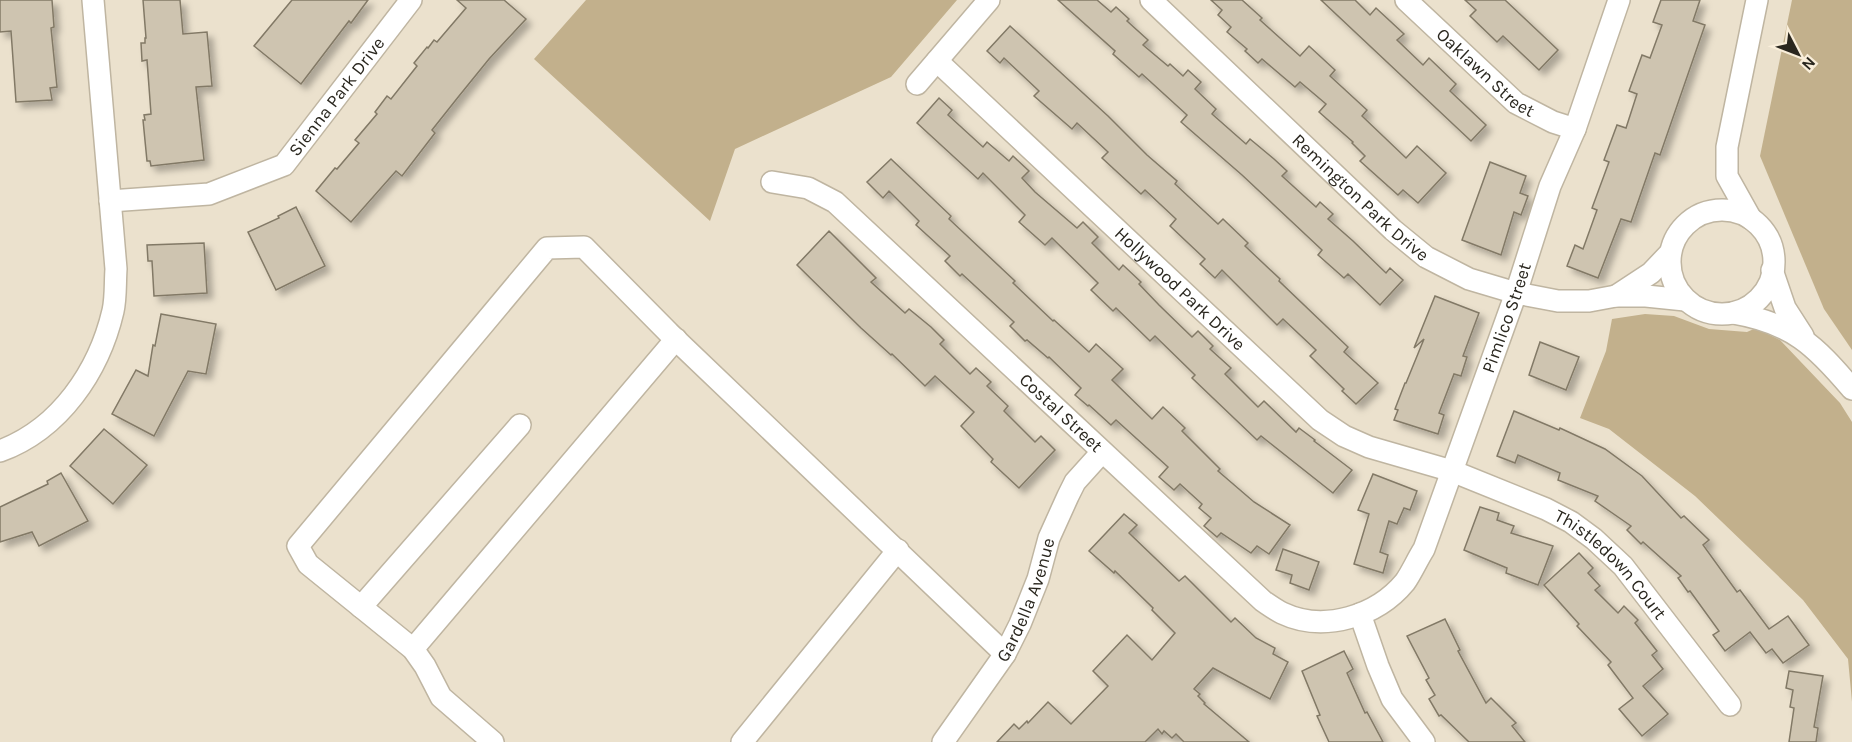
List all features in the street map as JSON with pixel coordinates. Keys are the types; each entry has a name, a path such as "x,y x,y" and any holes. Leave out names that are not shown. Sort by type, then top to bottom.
{"street":[{"path":"0,451 34,432 64,408 84,382 99,354 114,310 116,269 93,0"},
{"name":"Sienna Park Drive","path":"110,201 209,194 284,165 411,0"},
{"path":"917,84 989,0"},
{"name":"Remington Park Drive","path":"1151,0 1392,230 1426,257 1469,279 1516,293 1558,301 1588,302 1616,296 1685,300"},
{"name":"Oaklawn Street","path":"1406,0 1516,103 1553,122 1575,129"},
{"name":"Pimlico Street","path":"1360,614 1382,603 1405,582 1424,549 1516,293 1550,186 1575,129 1619,0"},
{"path":"1733,313 1749,306 1762,295 1771,280 1774,263 1771,246 1763,231 1751,219 1727,176 1727,147 1757,0"},
{"name":"Hollywood Park Drive","path":"937,61 1320,420 1344,436 1369,447 1452,471"},
{"path":"1727,176 1714,199 1676,237 1670,266 1677,290 1685,300 1700,309 1716,314 1733,313 1757,317 1776,323 1805,339"},
{"name":"Costal Street","path":"772,182 808,188 835,202 1263,601 1283,614 1301,619 1325,621 1348,619 1360,614"},
{"path":"1701,214 1718,210 1735,212 1751,219"},
{"path":"493,742 441,697 413,648 308,564 298,546 547,248 584,247 676,339 1005,654"},
{"name":"Remington Park Drive","path":"1616,296 1651,273 1671,253"},
{"path":"1772,270 1785,308 1805,339 1852,389"},
{"path":"413,648 676,339"},
{"path":"361,606 520,425"},
{"name":"Gardella Avenue","path":"943,742 1005,654 1038,579 1049,538 1068,496 1075,482 1101,452"},
{"name":"Thistledown Court","path":"1452,471 1546,509 1571,522 1594,539 1623,566 1730,705"},
{"path":"742,742 898,550"},
{"path":"1360,614 1392,699 1424,742"}],"shaded area":[{"path":"586,0 957,0 891,77 735,149 710,221 534,59"},
{"path":"1792,0 1852,0 1852,350 1824,309 1760,156"},
{"path":"1645,314 1674,316 1709,329 1747,332 1756,328 1780,340 1840,403 1852,422 1852,702 1848,659 1803,600 1695,496 1609,429 1580,418 1606,351 1612,319"}],"building":[{"path":"0,0 52,0 54,27 51,28 57,87 50,88 52,100 16,102 11,31 0,32"},
{"path":"143,0 180,0 183,34 207,32 212,86 196,87 204,160 151,166 150,161 147,161 143,120 145,120 144,115 151,114 147,60 142,61 141,43 145,43 146,38"},
{"path":"292,0 368,0 301,84 254,46"},
{"path":"457,0 504,0 526,19 489,59 432,130 435,133 402,176 396,171 351,222 316,191 359,143 355,140 377,114 375,112 387,96 391,99 417,66 414,63 427,47 434,40 437,42 466,8"},
{"path":"1058,0 1097,0 1111,12 1116,7 1129,19 1127,21 1148,40 1143,45 1183,76 1188,70 1201,82 1195,89 1216,109 1212,114 1246,144 1250,139 1274,159 1287,171 1282,176 1316,207 1320,202 1333,214 1328,219 1386,273 1390,268 1403,280 1380,305 1348,274 1344,278 1318,255 1322,250 1181,122 1187,115 1142,74 1139,77 1113,54 1115,51"},
{"path":"1211,0 1242,0 1262,18 1260,20 1300,56 1309,46 1335,70 1330,76 1367,110 1362,116 1406,158 1417,146 1446,173 1418,203 1403,190 1398,195 1360,161 1365,156 1353,142 1319,112 1326,104 1300,82 1295,87 1262,59 1258,63 1245,51 1247,49 1227,32 1231,27 1218,15 1222,10"},
{"path":"1321,0 1355,0 1370,15 1376,8 1404,34 1397,40 1423,65 1429,58 1456,84 1450,91 1486,125 1471,141"},
{"path":"1465,0 1505,0 1558,50 1539,70 1503,36 1497,42 1470,16 1476,10"},
{"path":"1661,0 1700,0 1693,21 1705,25 1660,155 1655,153 1631,222 1621,219 1598,278 1567,266 1575,245 1583,249 1597,210 1592,208 1609,162 1604,160 1617,125 1626,128 1637,94 1629,91 1642,55 1650,58 1662,25 1653,22"},
{"path":"1010,26 1177,181 1175,184 1218,224 1223,219 1248,243 1245,246 1348,347 1344,352 1378,383 1356,404 1310,356 1316,350 1283,319 1277,325 1222,270 1215,278 1200,264 1205,259 1170,226 1176,219 1145,190 1141,194 1102,158 1108,152 1077,123 1072,129 1034,96 1039,91 1004,58 1000,63 987,51"},
{"path":"939,98 952,110 948,115 983,147 987,142 1009,161 1013,156 1029,171 1022,178 1035,192 1077,228 1083,222 1098,237 1092,243 1119,270 1123,265 1192,337 1198,331 1213,346 1210,349 1231,368 1225,374 1258,407 1264,401 1296,432 1299,428 1352,470 1333,493 1261,436 1257,440 1192,378 1195,375 1155,336 1150,341 1116,308 1113,311 1091,290 1098,283 1052,238 1045,245 1019,222 1025,215 983,173 978,179 917,123"},
{"path":"891,159 951,216 949,219 1015,281 1013,283 1053,321 1089,352 1096,344 1123,369 1112,380 1152,419 1163,407 1185,428 1182,431 1220,469 1218,471 1254,502 1290,525 1269,554 1257,546 1251,553 1221,533 1217,537 1204,526 1211,518 1199,508 1202,504 1180,484 1174,490 1159,477 1168,467 1116,420 1111,425 1075,395 1081,388 1049,357 1027,340 1025,341 1010,326 1014,322 945,261 950,256 916,225 919,221 889,191 883,198 867,182"},
{"path":"1490,162 1526,176 1520,193 1528,196 1521,215 1514,212 1501,255 1462,240"},
{"path":"296,207 325,266 276,290 248,232 279,218 278,216"},
{"path":"829,231 876,278 871,282 905,313 909,309 931,327 944,340 940,344 970,374 976,368 991,382 987,386 1008,406 1004,411 1035,442 1041,436 1055,450 1019,488 991,462 993,459 961,426 974,412 935,376 925,386 861,328 797,265"},
{"path":"204,243 207,293 154,296 152,261 148,261 147,245"},
{"path":"1435,296 1479,313 1463,356 1467,357 1461,376 1454,374 1439,413 1444,415 1438,434 1394,420 1398,410 1395,409 1424,339 1414,348"},
{"path":"161,314 216,324 206,374 188,371 154,436 112,414 136,370 148,376"},
{"path":"1540,342 1579,357 1566,390 1529,375"},
{"path":"1514,411 1559,430 1560,428 1605,449 1642,476 1681,518 1684,516 1709,540 1703,545 1737,592 1740,590 1769,629 1788,616 1809,645 1783,663 1772,649 1766,653 1750,632 1725,651 1713,635 1719,631 1678,578 1681,576 1627,530 1631,526 1595,501 1598,496 1558,480 1560,473 1518,455 1515,463 1497,456"},
{"path":"104,429 147,465 113,504 70,466"},
{"path":"61,473 88,521 39,546 32,532 0,542 0,507 48,484 47,481"},
{"path":"1373,474 1417,491 1410,510 1404,508 1397,524 1389,521 1380,552 1388,555 1383,573 1354,564 1369,514 1358,510"},
{"path":"1480,507 1499,513 1497,520 1514,526 1511,533 1553,546 1538,585 1506,573 1507,568 1464,550"},
{"path":"1124,514 1137,525 1129,533 1179,581 1185,576 1231,622 1235,618 1256,638 1275,648 1273,654 1288,662 1270,699 1213,668 1194,689 1200,694 1198,696 1204,704 1249,742 1184,742 1176,734 1172,738 1164,731 1162,734 1158,729 1145,742 997,742 1014,724 1019,729 1027,721 1028,723 1048,702 1071,724 1108,686 1093,671 1127,635 1152,660 1175,633 1115,571 1114,573 1089,551"},
{"path":"1283,549 1319,562 1309,590 1290,583 1292,575 1276,570"},
{"path":"1579,553 1593,568 1588,573 1600,586 1595,590 1618,613 1624,606 1638,620 1635,623 1657,651 1652,655 1663,669 1643,686 1668,714 1642,736 1619,709 1633,698 1608,665 1611,662 1577,626 1579,624 1544,585"},
{"path":"1445,619 1460,650 1458,651 1486,703 1491,698 1516,723 1512,726 1525,742 1469,742 1441,715 1439,716 1429,699 1435,695 1426,680 1429,678 1407,636"},
{"path":"1344,651 1353,669 1347,673 1365,713 1367,712 1383,742 1329,742 1317,716 1320,715 1302,671"},
{"path":"1789,671 1823,676 1814,727 1818,728 1816,742 1789,742 1794,708 1790,707 1793,690 1786,688"}]}
